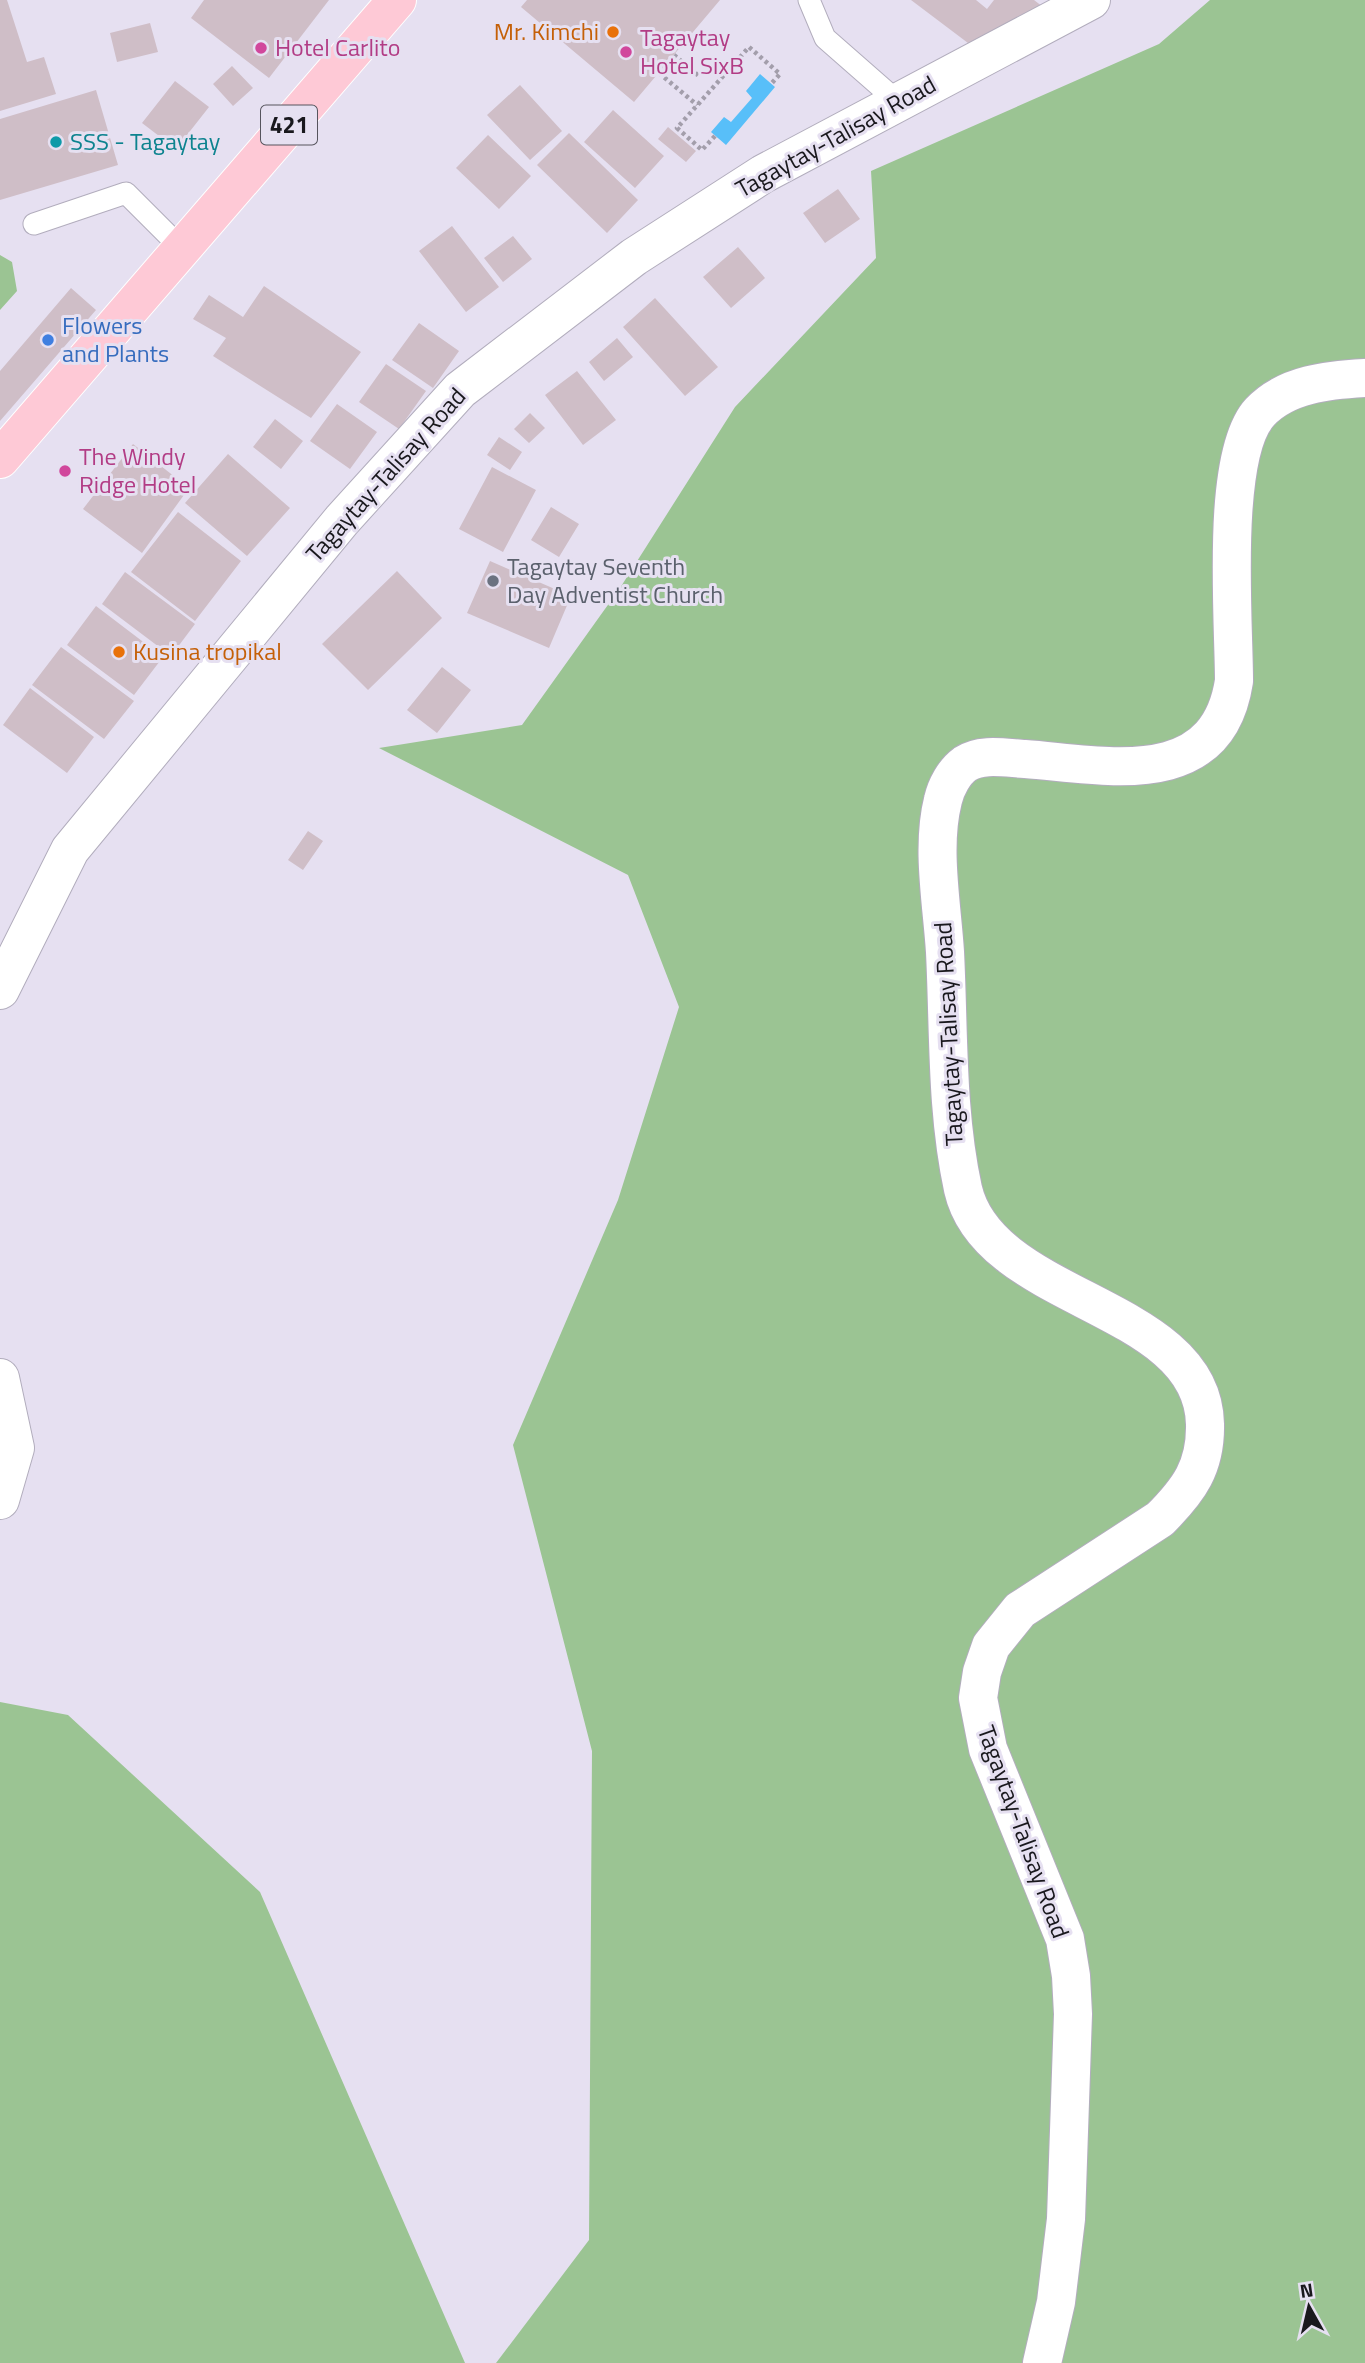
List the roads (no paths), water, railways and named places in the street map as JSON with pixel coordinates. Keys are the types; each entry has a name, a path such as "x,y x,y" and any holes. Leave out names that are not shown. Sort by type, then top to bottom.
{"main road":[{"name":"421","path":"0,459 397,0"},
{"name":"Tagaytay-Talisay Road","path":"0,990 70,850 342,520 460,390 634,257 763,174 1091,0"},
{"name":"Tagaytay-Talisay Road","path":"1042,2363 1056,2302 1066,2219 1071,1976 1065,1939 988,1749 978,1698 982,1672 991,1646 1020,1610 1160,1519 1178,1502 1202,1464 1205,1416 1202,1401 1181,1363 1158,1340 1028,1268 983,1233 971,1214 955,1151 950,1107 939,848 942,802 956,773 974,759 998,757 1137,767 1184,757 1221,726 1231,704 1234,681 1234,496 1238,457 1249,429 1260,412 1276,400 1305,386 1365,378"},
{"path":"0,1378 15,1448 0,1500"}],"lane":[{"path":"809,0 825,38 898,102"},
{"path":"34,224 126,193 182,249"}],"water":[{"path":"760,74 775,87 726,145 711,132 724,117 731,122 752,98 746,91"}],"place":[{"name":"Mr. Kimchi","path":"613,32"},
{"name":"Hotel Carlito","path":"261,48"},
{"name":"Tagaytay Hotel SixB","path":"626,52"},
{"name":"SSS - Tagaytay","path":"56,142"},
{"name":"Flowers and Plants","path":"48,340"},
{"name":"The Windy Ridge Hotel","path":"65,471"},
{"name":"Tagaytay Seventh Day Adventist Church","path":"493,581"},
{"name":"Kusina tropikal","path":"119,652"}]}
